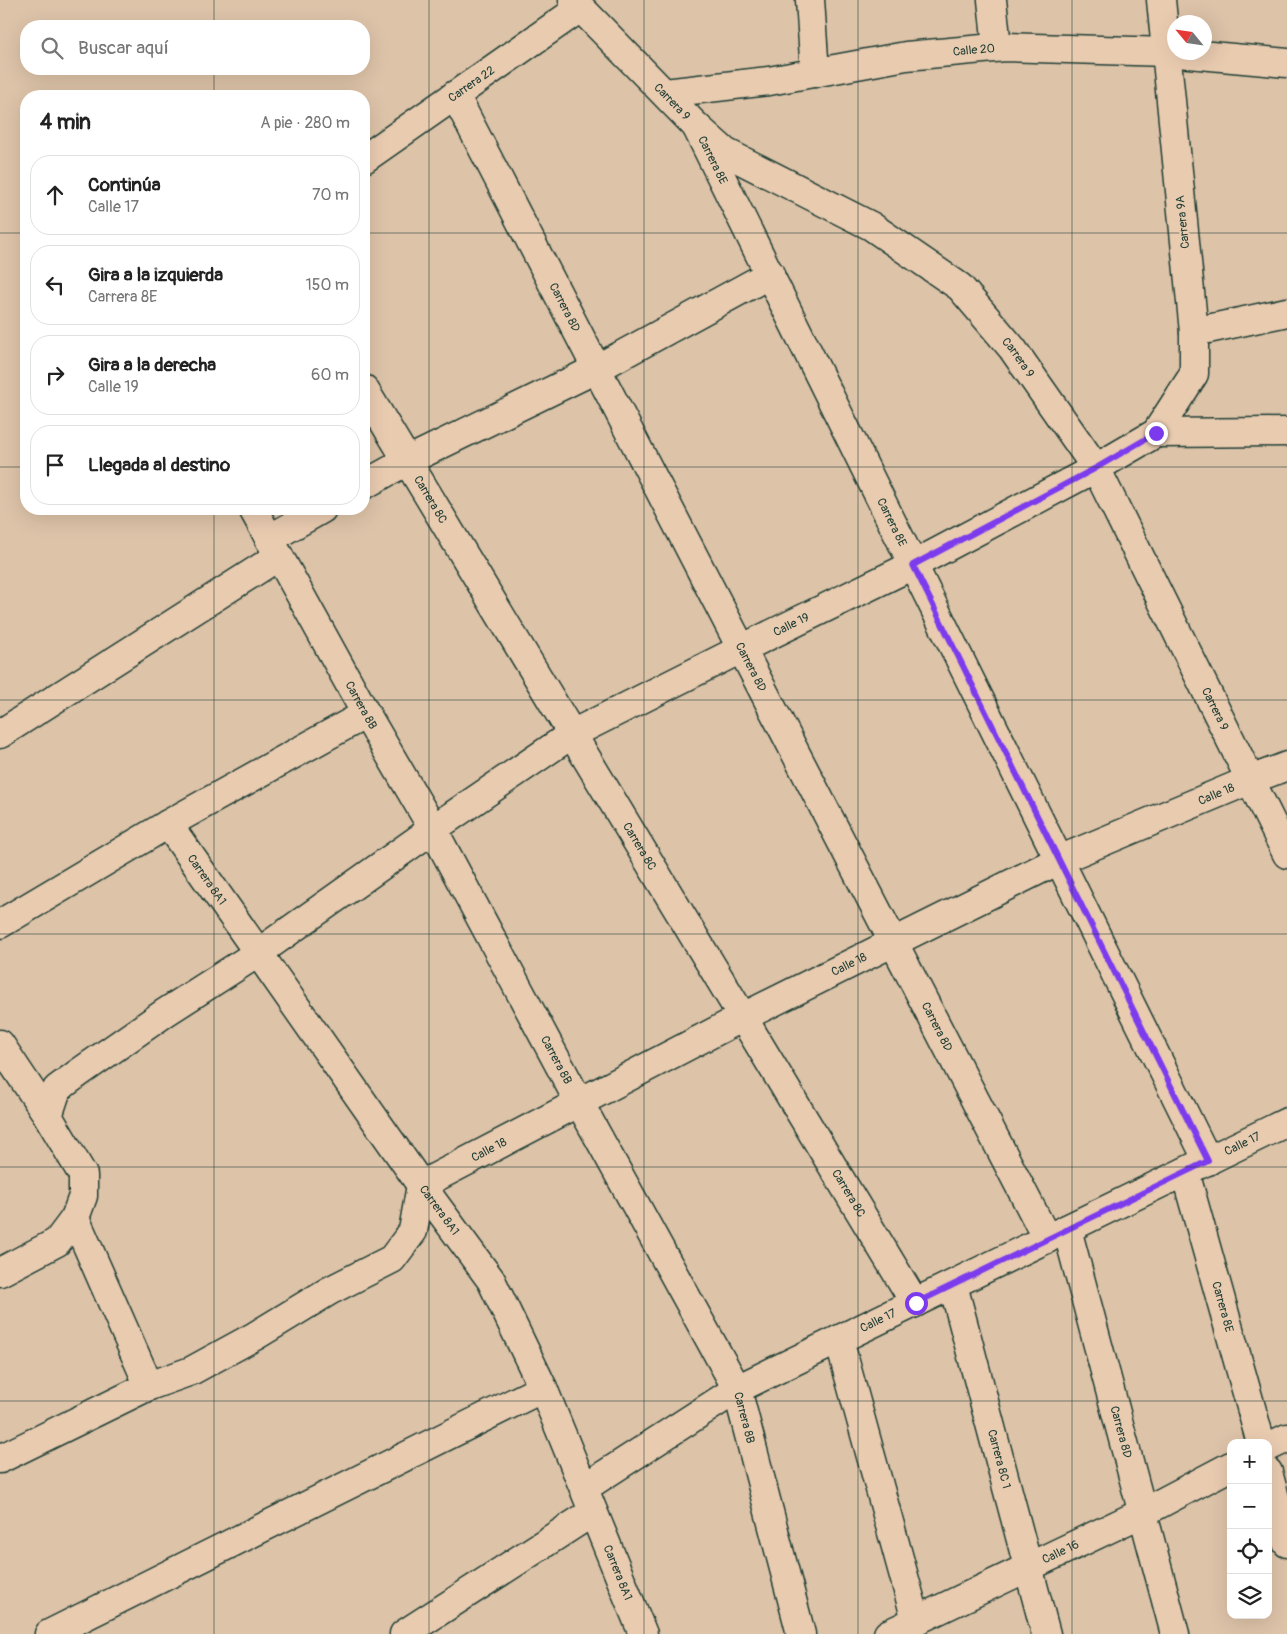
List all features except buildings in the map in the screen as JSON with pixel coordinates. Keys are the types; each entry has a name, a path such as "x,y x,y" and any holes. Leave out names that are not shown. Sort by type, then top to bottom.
{"street":[{"path":"810,0 815,73"},
{"path":"992,0 997,47"},
{"name":"Carrera 9A","path":"1161,0 1167,52"},
{"name":"Carrera 9","path":"577,4 696,126 725,152 871,226 960,286 1012,348 1096,468 1287,854"},
{"name":"Carrera 22","path":"370,155 455,95 577,4"},
{"name":"Calle 20","path":"665,93 769,81 906,56 997,47 1167,52"},
{"name":"Calle 20","path":"1212,56 1287,62"},
{"name":"Carrera 9A","path":"1156,433 1194,374 1194,332 1168,60"},
{"name":"Carrera 8D","path":"455,95 894,944 1057,1234 1144,1512 1175,1634"},
{"name":"Carrera 8E","path":"696,126 1059,860 1196,1166 1259,1439"},
{"path":"370,482 407,461 596,369 770,274"},
{"path":"1194,332 1287,312"},
{"name":"Carrera 8C","path":"370,399 916,1303"},
{"path":"1156,433 1287,432"},
{"name":"Calle 19","path":"48,1116 57,1089 166,1012 258,953 433,829 572,734 913,565 1096,468 1156,433"},
{"name":"Carrera 8B","path":"255,515 366,714 433,829 579,1102 738,1389 801,1634"},
{"path":"0,734 274,547 314,515"},
{"path":"0,924 168,824 366,714"},
{"name":"Calle 18","path":"421,1185 744,1017 894,944 1059,860 1287,766"},
{"name":"Carrera 8A1","path":"168,824 421,1185 491,1280 543,1388 643,1634"},
{"path":"0,1044 48,1116 83,1174 83,1196 75,1218 57,1242 0,1272"},
{"name":"Calle 17","path":"404,1634 738,1389 1287,1122"},
{"path":"0,1459 149,1386 191,1371 329,1292 392,1259 413,1231 421,1185"},
{"path":"75,1218 149,1386"},
{"name":"Carrera 8C 1","path":"953,1285 1046,1634"},
{"path":"839,1340 916,1620"},
{"path":"50,1634 543,1388"},
{"path":"1272,1445 1287,1438"},
{"name":"Calle 16","path":"888,1634 1144,1512 1227,1468"},
{"path":"1271,1484 1287,1543"}],"route":[{"path":"916,1303 1208,1161 913,565 1096,468 1156,433"}]}
